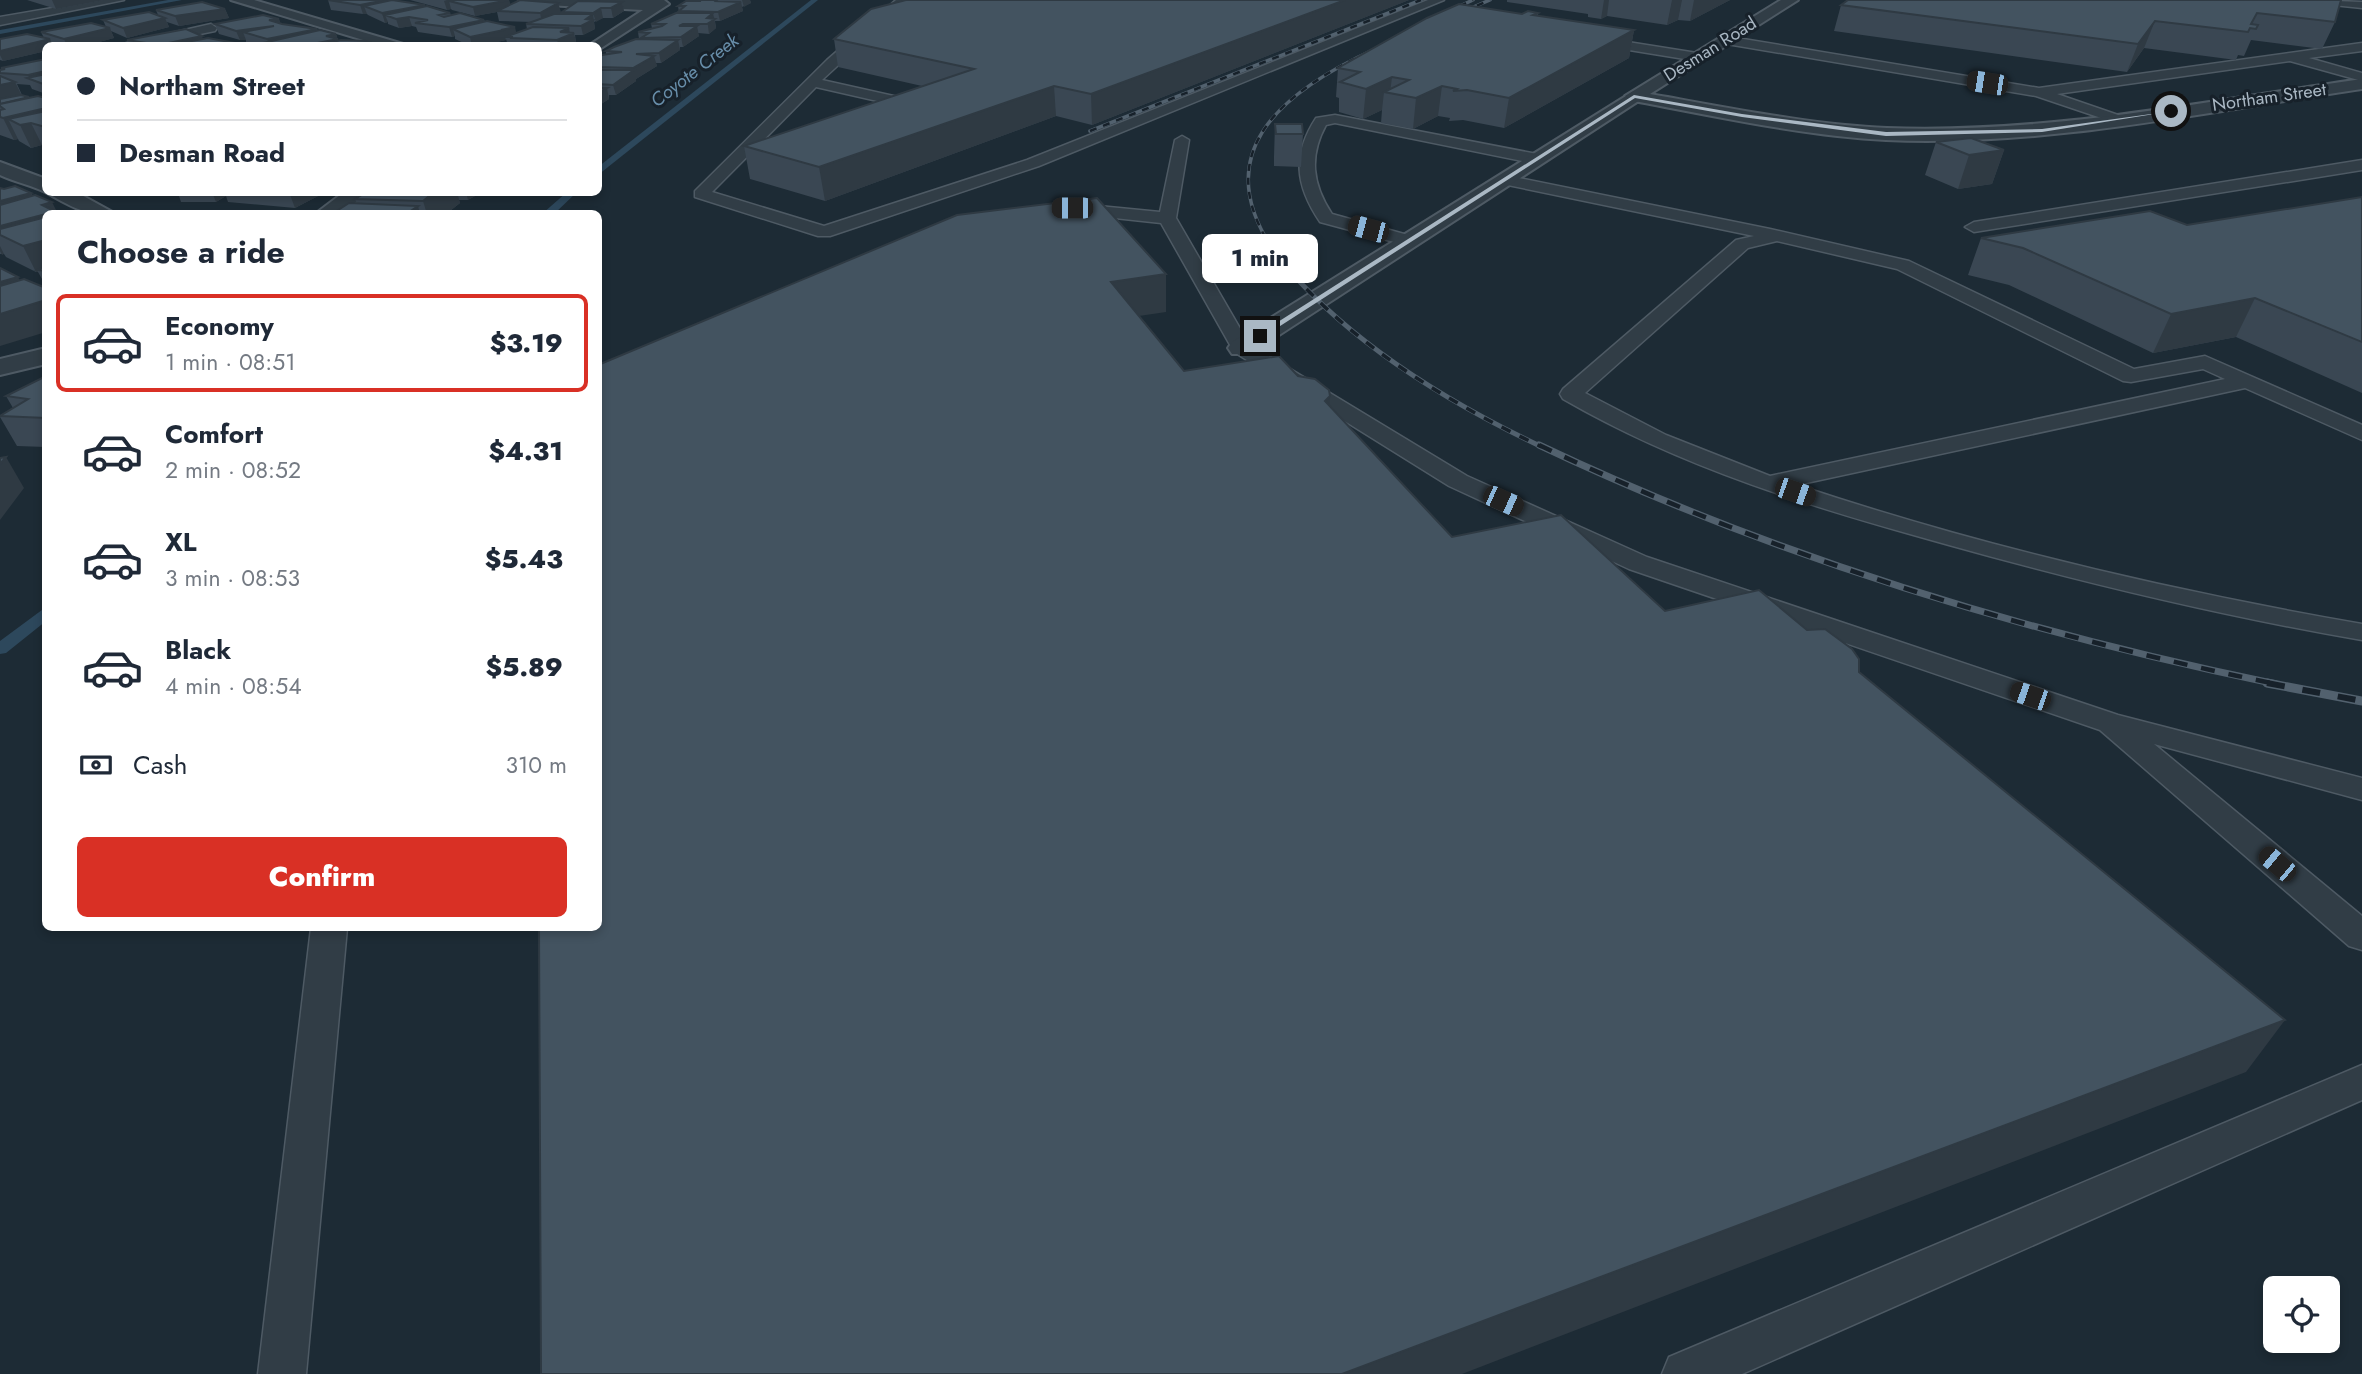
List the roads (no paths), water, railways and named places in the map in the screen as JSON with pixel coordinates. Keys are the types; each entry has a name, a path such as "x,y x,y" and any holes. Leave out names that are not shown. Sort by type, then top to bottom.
{"street":[{"path":"238,0 388,42"},
{"path":"526,0 664,3"},
{"name":"Desman Road","path":"1241,348 1634,96 1791,0"},
{"path":"602,42 664,3"},
{"name":"Northam Street","path":"1634,96 1742,116 1886,134 2042,130 2362,84"},
{"path":"0,168 42,185"},
{"path":"66,196 97,210"},
{"path":"332,210 353,196"},
{"path":"0,367 42,357"}],"lane":[{"path":"0,21 118,0"},
{"path":"903,0 813,82 701,194 824,232 1033,163 1438,0"},
{"path":"2314,0 2362,5"},
{"path":"140,42 211,28"},
{"path":"1573,38 1697,57"},
{"path":"1698,39 2039,92 2116,119"},
{"path":"2039,92 2362,47"},
{"path":"2290,57 2362,77"},
{"path":"813,82 911,104 885,113"},
{"path":"1409,241 1326,218 1318,206 1305,164 1308,144 1321,121 1335,119 1537,159"},
{"path":"1182,140 1167,218 1241,348 1458,481 1638,563 2108,722 2362,789"},
{"path":"730,165 769,152"},
{"path":"1974,227 2362,165"},
{"path":"1504,180 1865,254 1903,265 2131,376 2205,362 2362,433"},
{"path":"1044,210 1089,208 1167,218"},
{"path":"1777,236 1742,244 1571,394 1608,417 1713,463 1843,509 2081,574 2264,616 2362,632"},
{"path":"1771,483 2247,381"},
{"path":"2108,722 2362,936"},
{"path":"282,1374 329,931"},
{"path":"1686,1374 2362,1082"}],"waterway":[{"path":"0,32 179,0"},
{"name":"Coyote Creek","path":"602,169 815,0"},
{"name":"Coyote Creek","path":"552,210 568,196"},
{"name":"Coyote Creek","path":"0,649 42,615"}],"railway":[{"path":"1090,131 1421,0"},
{"path":"1447,12 1473,0"},
{"path":"1464,11 1490,0"},
{"path":"1281,261 1258,223 1249,189 1251,159 1263,131 1283,107 1309,85 1375,49"},
{"path":"1280,259 1336,317 1400,367 1470,410 1542,447"},
{"path":"1539,445 1717,522 1900,587 2087,640 2276,684"},
{"path":"2267,683 2362,701"}]}
